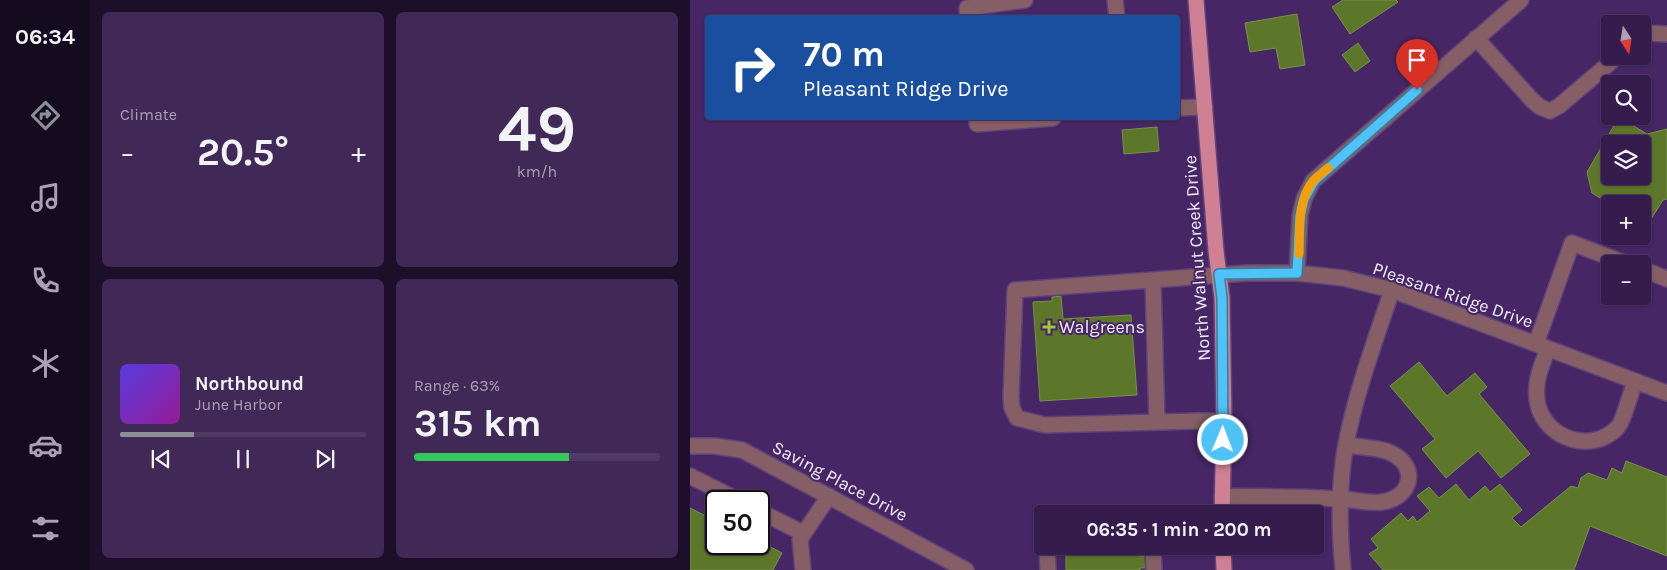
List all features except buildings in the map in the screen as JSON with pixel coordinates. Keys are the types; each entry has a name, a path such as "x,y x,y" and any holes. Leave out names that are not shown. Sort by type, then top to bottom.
{"main road":[{"name":"North Walnut Creek Drive","path":"1196,0 1222,298 1224,421 1222,505"},
{"path":"1223,555 1224,570"}],"street":[{"path":"968,15 967,8 1025,0"},
{"path":"1115,0 1117,15"},
{"path":"1297,273 1300,216 1304,199 1314,181 1521,0"},
{"path":"1651,33 1667,34"},
{"path":"1476,38 1532,100 1540,107 1550,111 1559,106 1607,65"},
{"path":"1180,108 1206,107"},
{"path":"977,120 977,124 1028,120"},
{"path":"1603,255 1572,243 1542,346 1536,391 1538,406 1547,422 1559,433 1573,441 1588,442 1604,438 1619,428 1635,382"},
{"name":"Pleasant Ridge Drive","path":"1157,422 1044,425 1017,418 1012,408 1011,397 1015,290 1153,281 1219,274 1297,273 1343,278 1392,290 1667,393"},
{"path":"1651,273 1667,279"},
{"path":"1153,281 1157,422 1224,421"},
{"path":"1343,570 1340,498 1346,445 1359,391 1392,290"},
{"path":"1222,496 1340,498 1381,503 1397,498 1406,489 1409,478 1407,468 1400,458 1389,452 1346,445"},
{"name":"Saving Place Drive","path":"690,446 714,446 742,450 966,570"},
{"path":"690,476 718,490"},
{"path":"803,570 800,539 829,496"},
{"path":"770,516 803,533"},
{"path":"1047,555 1048,570"},
{"path":"1153,555 1154,570"}],"slow traffic":[{"path":"1299,254 1300,216 1304,199 1314,181 1328,168"}],"place":[{"name":"Walgreens","path":"1049,327"}],"route":[{"path":"1223,440 1222,298 1219,274 1297,273 1300,216 1304,199 1314,181 1417,90"}]}
